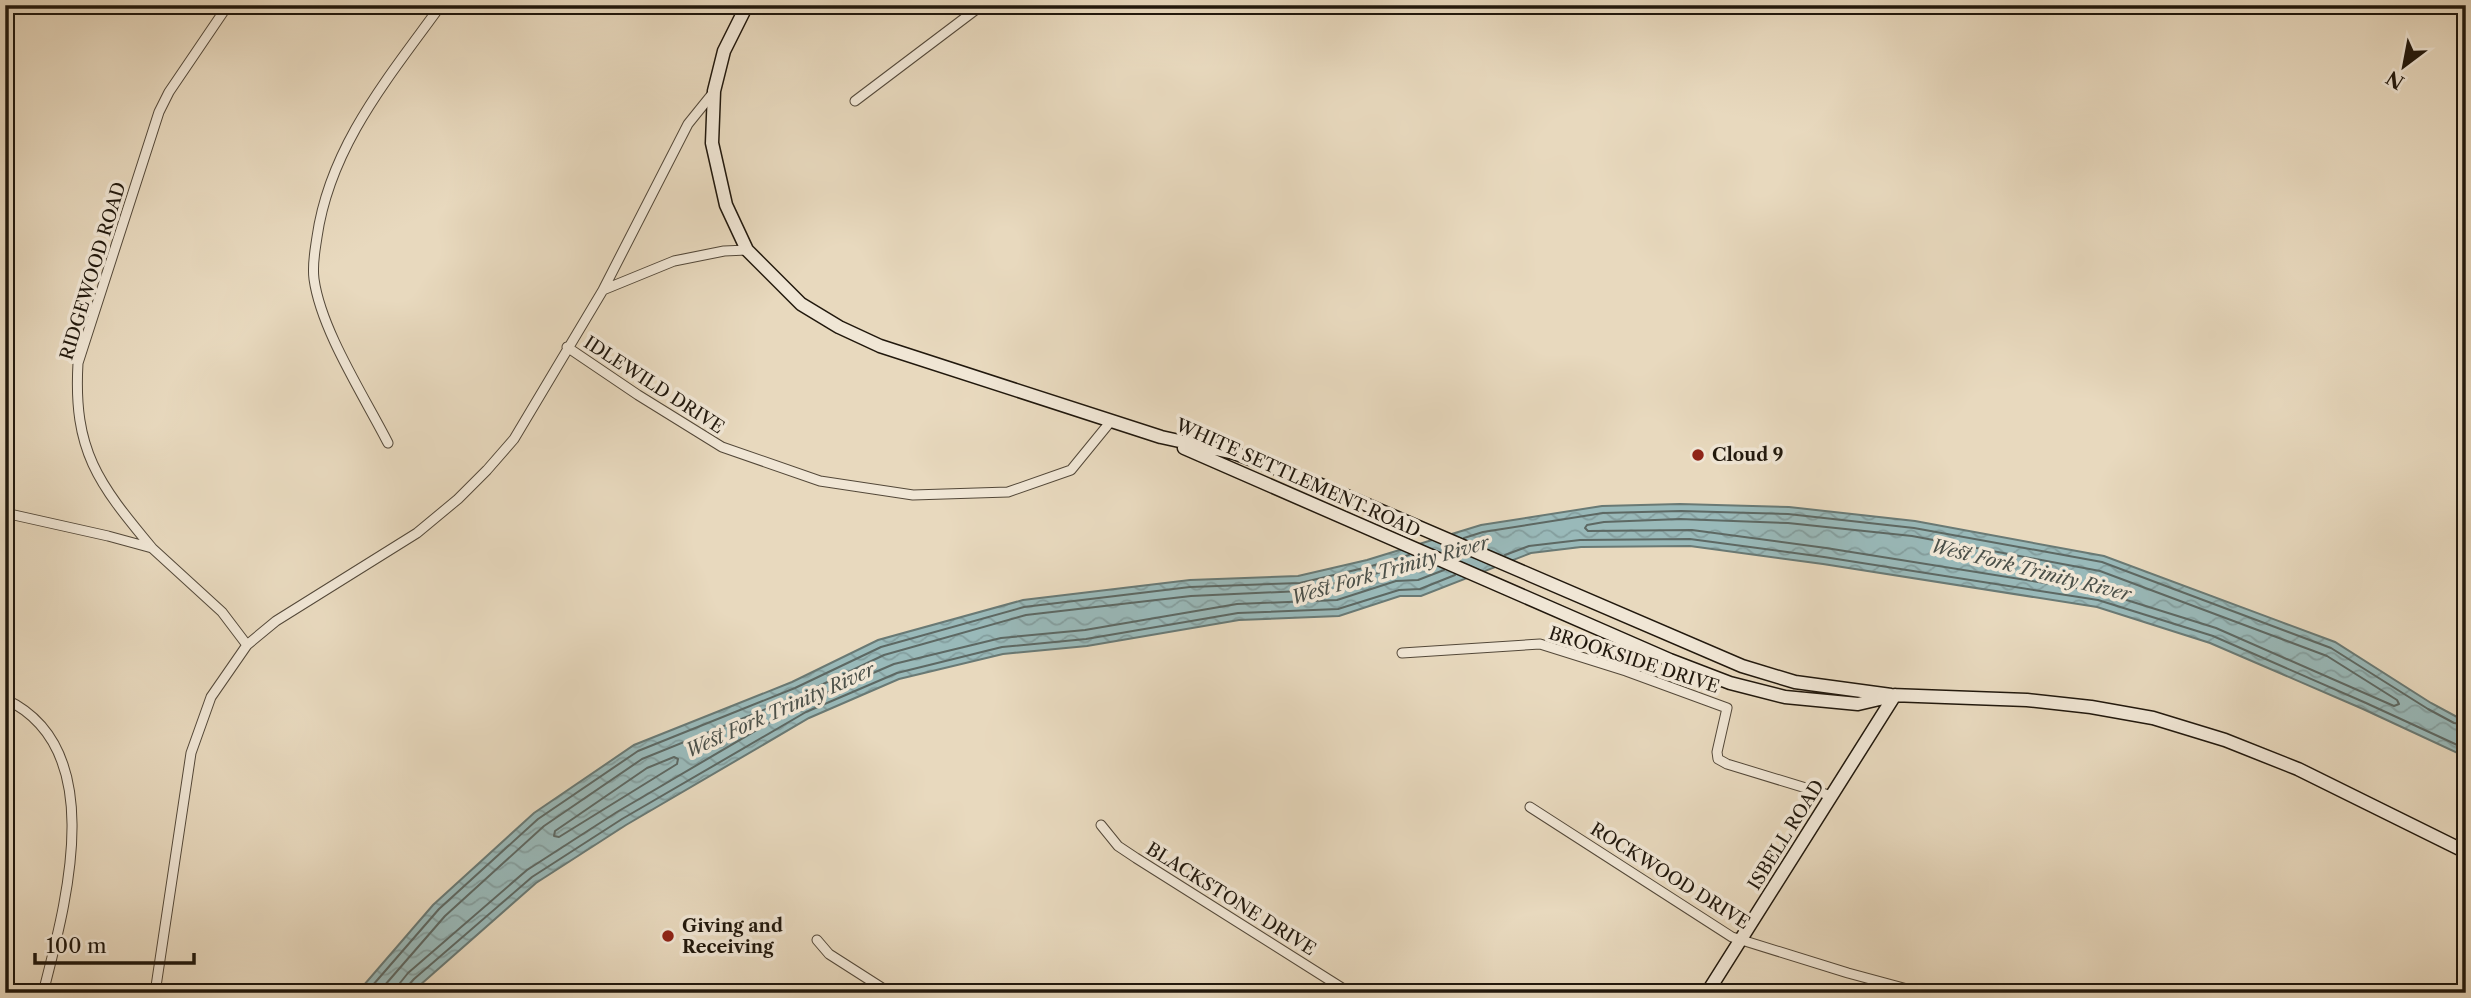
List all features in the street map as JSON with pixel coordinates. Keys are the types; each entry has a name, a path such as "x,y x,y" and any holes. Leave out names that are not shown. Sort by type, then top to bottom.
{"main road":[{"name":"WHITE SETTLEMENT ROAD","path":"747,5 724,51 715,91 712,143 726,205 747,250 801,304 839,327 880,346 1161,437 1234,453 1315,482 1742,666 1795,682 1895,695 2026,700 2091,707 2153,718 2225,740 2298,769 2466,852"},
{"name":"WHITE SETTLEMENT ROAD","path":"1161,437 1670,660 1730,683 1774,694 1858,704 1895,695"},
{"name":"ISBELL ROAD","path":"1707,993 1895,695"}],"street":[{"path":"5,18 13,5"},
{"name":"RIDGEWOOD ROAD","path":"228,5 169,92 159,112 78,363 76,396 80,428 88,454 109,496 152,548 222,611 247,645"},
{"path":"388,443 326,325 314,281 313,263 320,215 330,184 357,124 441,5"},
{"path":"855,102 982,5"},
{"path":"155,993 191,753 211,696 247,645 276,621 416,533 458,499 514,439 603,290 688,124 715,91"},
{"path":"603,290 674,261 724,251 747,250"},
{"name":"IDLEWILD DRIVE","path":"567,347 722,447 820,481 913,495 1008,492 1071,470 1111,421"},
{"path":"5,513 152,548"},
{"name":"BROOKSIDE DRIVE","path":"1402,653 1540,645 1626,671 1727,708 1717,752 1718,759 1832,796"},
{"path":"5,699 32,716 48,734 62,757 70,789 72,814 68,878 43,993"},
{"name":"ROCKWOOD DRIVE","path":"1530,807 1740,940 1922,993"},
{"name":"BLACKSTONE DRIVE","path":"1101,825 1118,846 1350,993"},
{"path":"817,940 829,954 890,993"}],"water":[{"name":"West Fork Trinity River","path":"1680,504 1789,507 1915,521 2104,556 2335,642 2431,703 2466,719 2466,757 2210,643 2097,607 1690,546 1581,547 1531,553 1421,596 1400,596 1339,616 1239,620 1087,646 1003,654 899,679 809,718 626,825 536,883 411,993 357,993 433,905 534,813 634,745 792,682 878,640 1023,600 1190,580 1298,576 1367,560 1481,525 1602,506"}],"place":[{"name":"Cloud 9","path":"1698,455"},
{"name":"Giving and Receiving","path":"668,936"}]}
